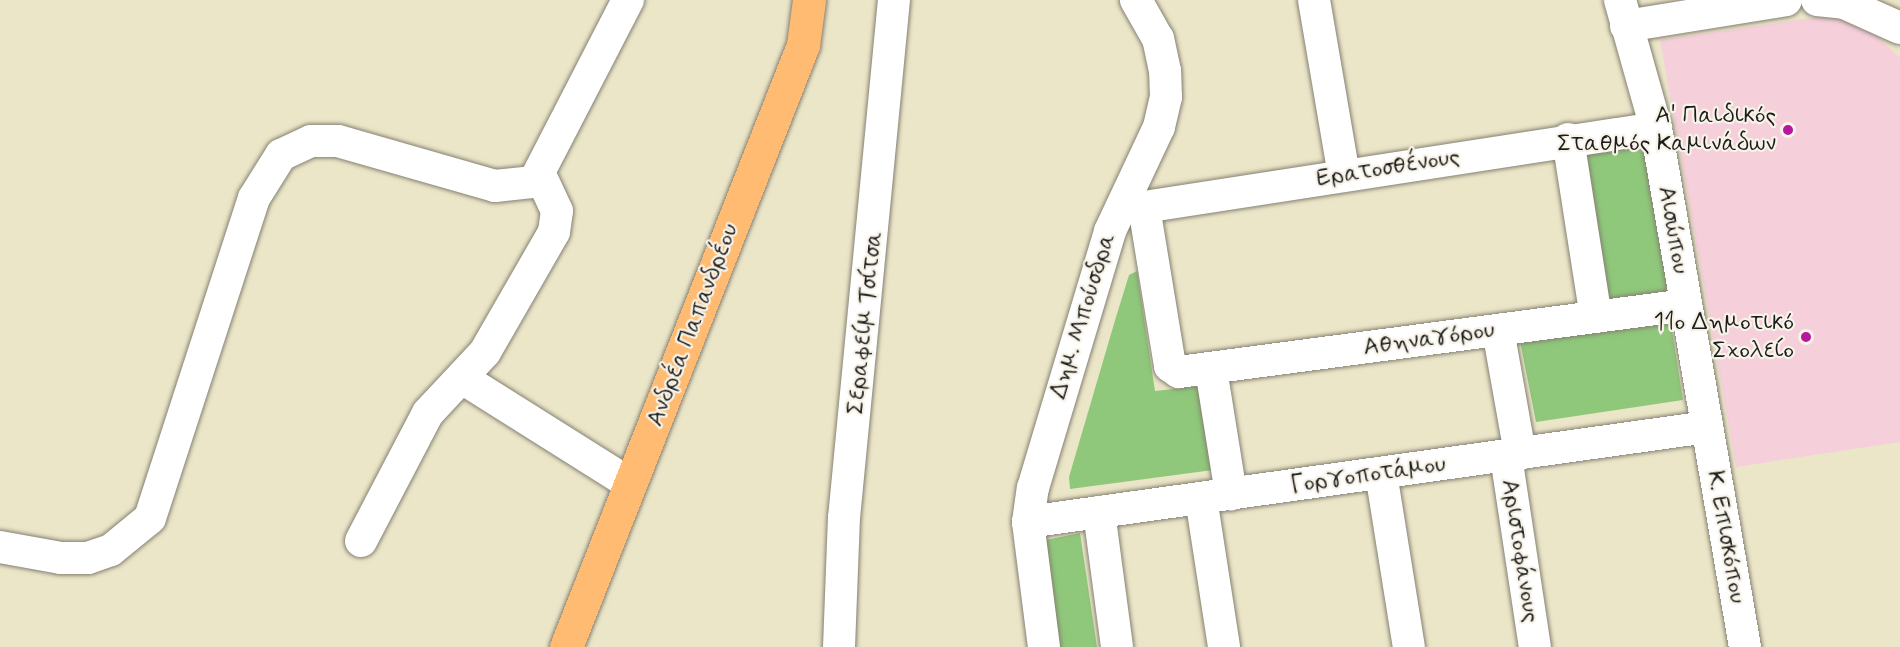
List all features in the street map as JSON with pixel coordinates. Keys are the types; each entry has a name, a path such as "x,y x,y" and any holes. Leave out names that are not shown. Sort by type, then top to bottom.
{"main road":[{"name":"Ανδρέα Παπανδρέου","path":"566,647 803,45 808,0"}],"street":[{"path":"0,547 61,558 88,558 111,550 150,518 254,198 273,164 290,149 311,141 338,141 495,186 530,184 540,175 628,0"},
{"name":"Σεραφείμ Τσίτσα","path":"839,647 844,518 894,0"},
{"name":"Δημ. Μπούσδρα","path":"1044,647 1028,522 1046,437 1159,127 1167,85 1158,39 1136,0"},
{"path":"1318,0 1344,175"},
{"path":"1623,13 1786,0"},
{"path":"1896,0 1900,12"},
{"path":"1836,1 1900,28"},
{"name":"Αισώπου","path":"1623,13 1656,128 1707,428"},
{"name":"Ερατοσθένους","path":"1132,205 1344,175 1568,139 1656,128"},
{"path":"1568,139 1596,317"},
{"path":"361,541 428,413 485,352 554,232 556,211 540,175"},
{"name":"Αθηναγόρου","path":"1132,205 1173,371 1211,369 1686,305"},
{"name":"Αριστοφάνους","path":"1497,330 1535,647"},
{"path":"1211,369 1224,647"},
{"path":"462,378 630,484"},
{"name":"Γοργοποτάμου","path":"1028,522 1707,428"},
{"name":"Κ. Επισκόπου","path":"1707,428 1745,647"},
{"path":"1381,473 1409,647"},
{"path":"1099,513 1118,647"}],"shaded area":[{"path":"1825,16 1843,18 1876,35 1900,58 1900,442 1736,467 1660,40"}],"green space":[{"path":"1645,139 1669,296 1602,306 1578,148"},
{"path":"1137,271 1155,391 1201,386 1213,470 1070,489 1069,477 1116,317 1129,275"},
{"path":"1670,318 1683,400 1536,422 1520,341"},
{"path":"1080,533 1097,647 1059,647 1041,541"}],"place":[{"name":"Α' Παιδικός Σταθμός Καμινάδων","path":"1788,130"},
{"name":"11ο Δημοτικό Σχολείο","path":"1806,337"}]}
